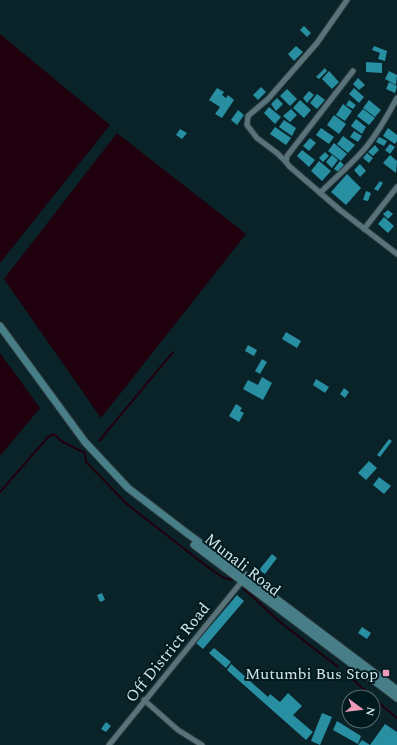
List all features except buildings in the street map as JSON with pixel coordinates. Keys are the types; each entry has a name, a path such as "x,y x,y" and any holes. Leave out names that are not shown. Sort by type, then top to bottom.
{"main road":[{"name":"Munali Road","path":"0,326 85,442 128,488 397,698"},
{"name":"Munali Road","path":"244,578 397,690"}],"street":[{"path":"347,0 317,43 268,99 248,116 247,125 257,138 277,153 289,166 320,193 397,254"},
{"path":"286,162 287,156 353,71"},
{"path":"320,193 367,145 384,122 397,98"},
{"path":"364,229 397,187"},
{"name":"Off District Road","path":"109,745 244,578"},
{"path":"144,700 178,730 202,745"}],"shaded area":[{"path":"0,34 110,125 0,263"},
{"path":"117,133 246,234 101,418 4,279"},
{"path":"0,353 40,408 0,456"}],"waterway":[{"path":"99,441 173,352"},
{"path":"0,492 48,437 54,434 61,441 85,453 86,462 128,505 209,568 224,578 232,580"},
{"path":"244,589 280,622 338,667"},
{"path":"348,675 363,689"},
{"path":"381,705 397,718"}],"place":[{"name":"Mutumbi Bus Stop","path":"386,673"}]}
